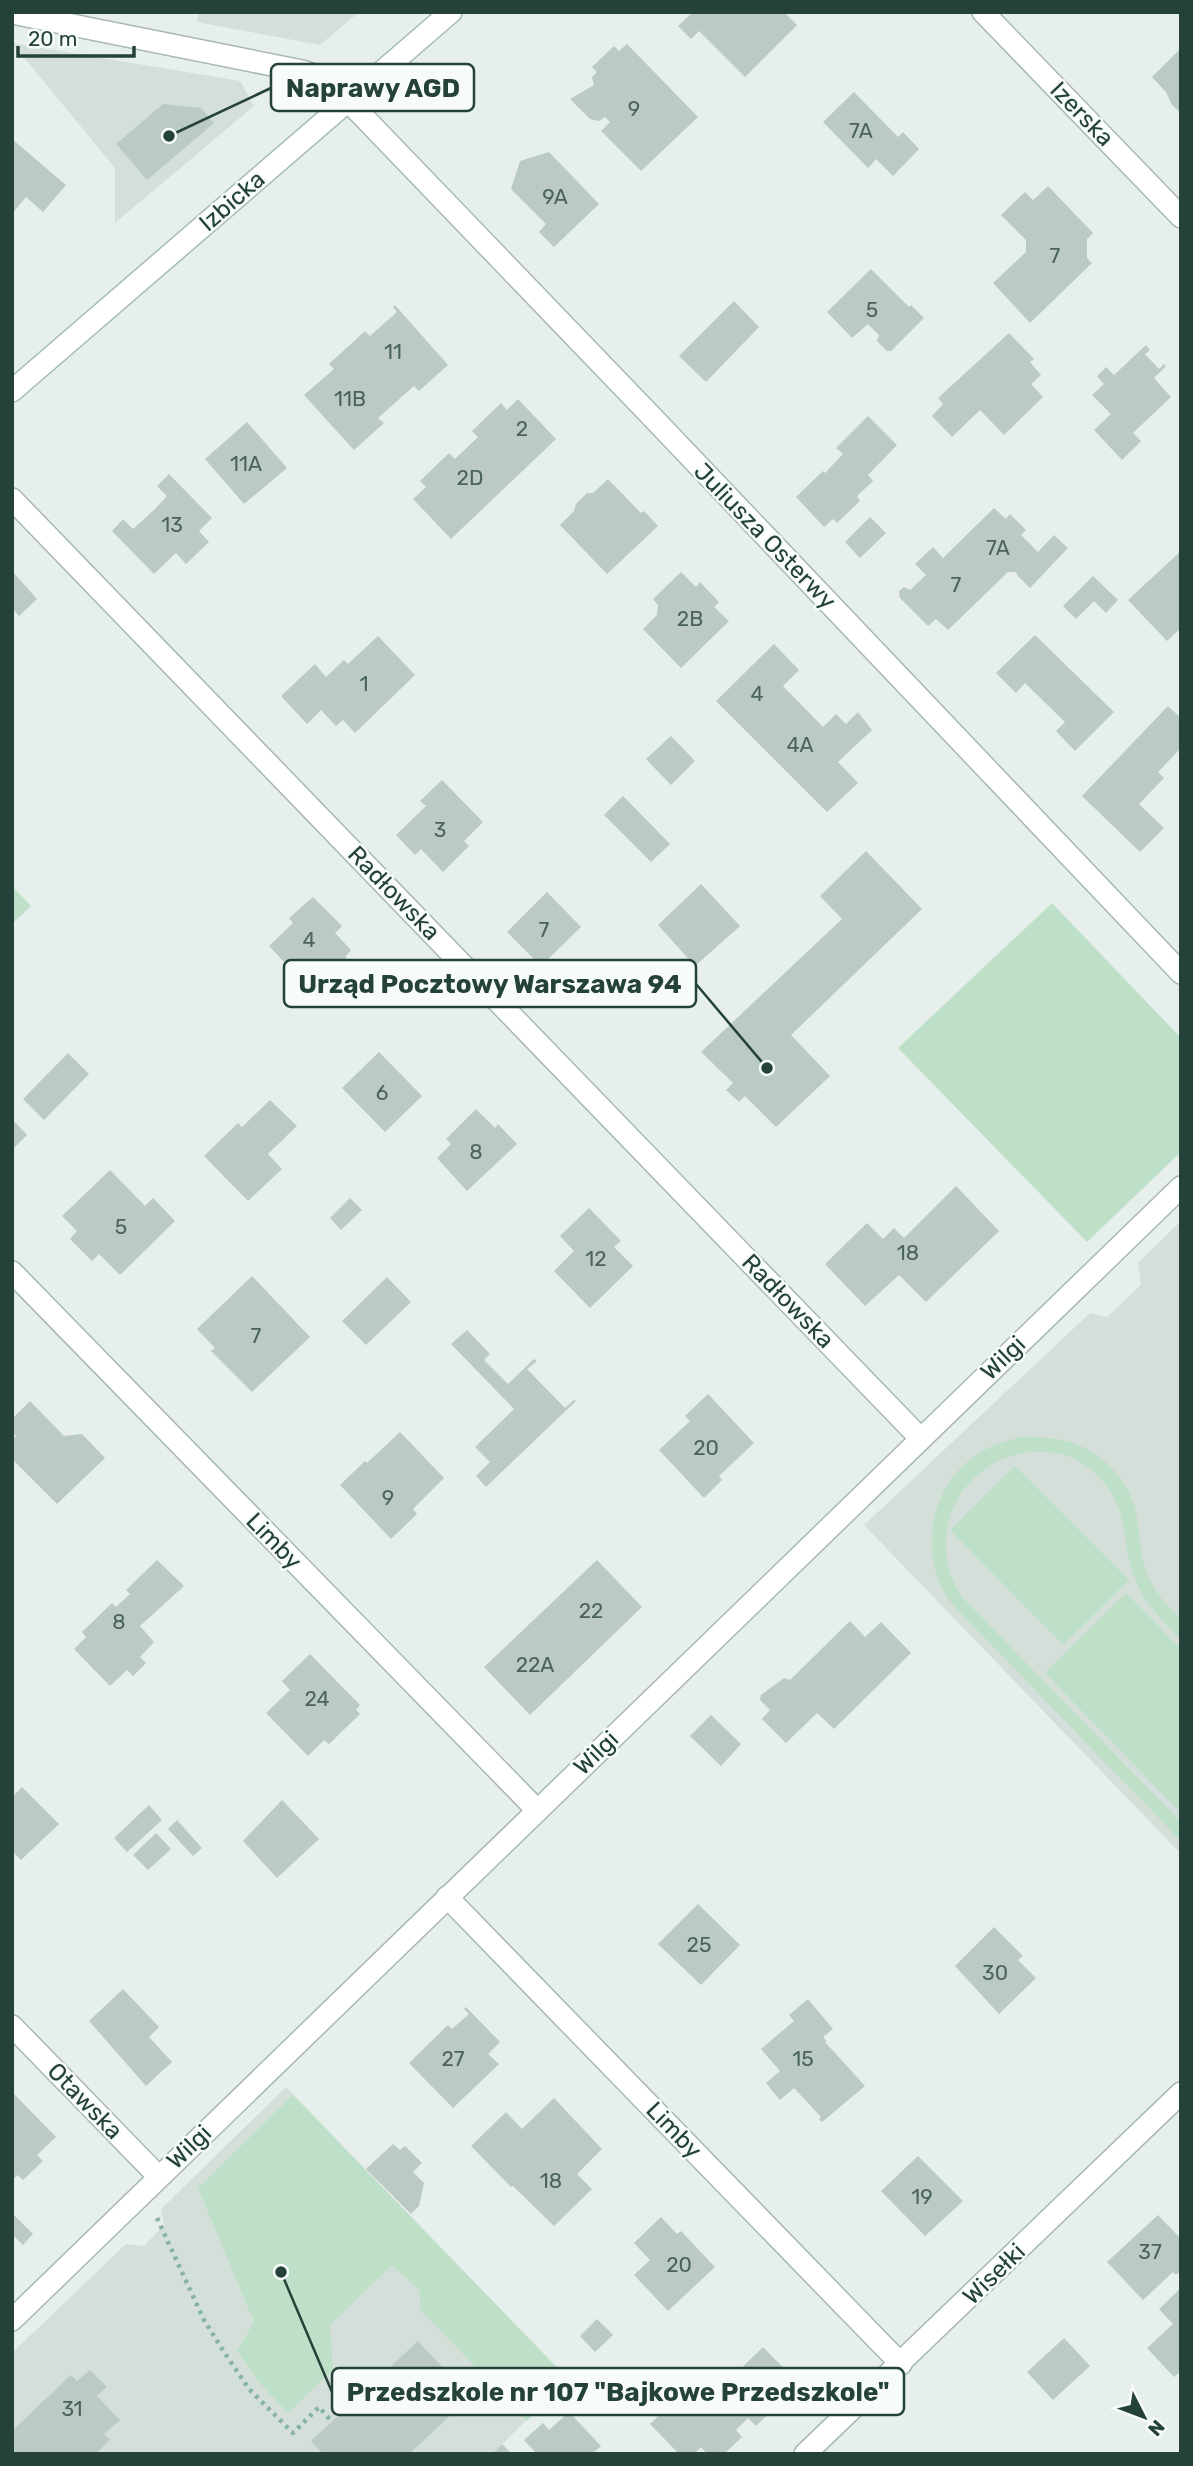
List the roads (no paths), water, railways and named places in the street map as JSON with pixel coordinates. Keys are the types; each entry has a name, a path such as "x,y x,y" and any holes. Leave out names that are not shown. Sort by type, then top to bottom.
{"street":[{"name":"Izbicka","path":"12,391 451,12"},
{"name":"Izerska","path":"983,12 1181,216"},
{"name":"Juliusza Osterwy","path":"12,13 302,71 327,79 1181,973"},
{"name":"Radłowska","path":"12,499 921,1439"},
{"name":"Wilgi","path":"12,2319 1181,1187"},
{"name":"Limby","path":"12,1272 537,1810"},
{"name":"Limby","path":"447,1897 901,2364"},
{"name":"Otawska","path":"12,2026 158,2176"},
{"name":"Wisełki","path":"805,2454 1181,2093"}],"place":[{"name":"Naprawy AGD","path":"169,136"},
{"name":"Urząd Pocztowy Warszawa 94","path":"767,1068"},
{"name":"Przedszkole nr 107 \"Bajkowe Przedszkole\"","path":"281,2272"}]}
